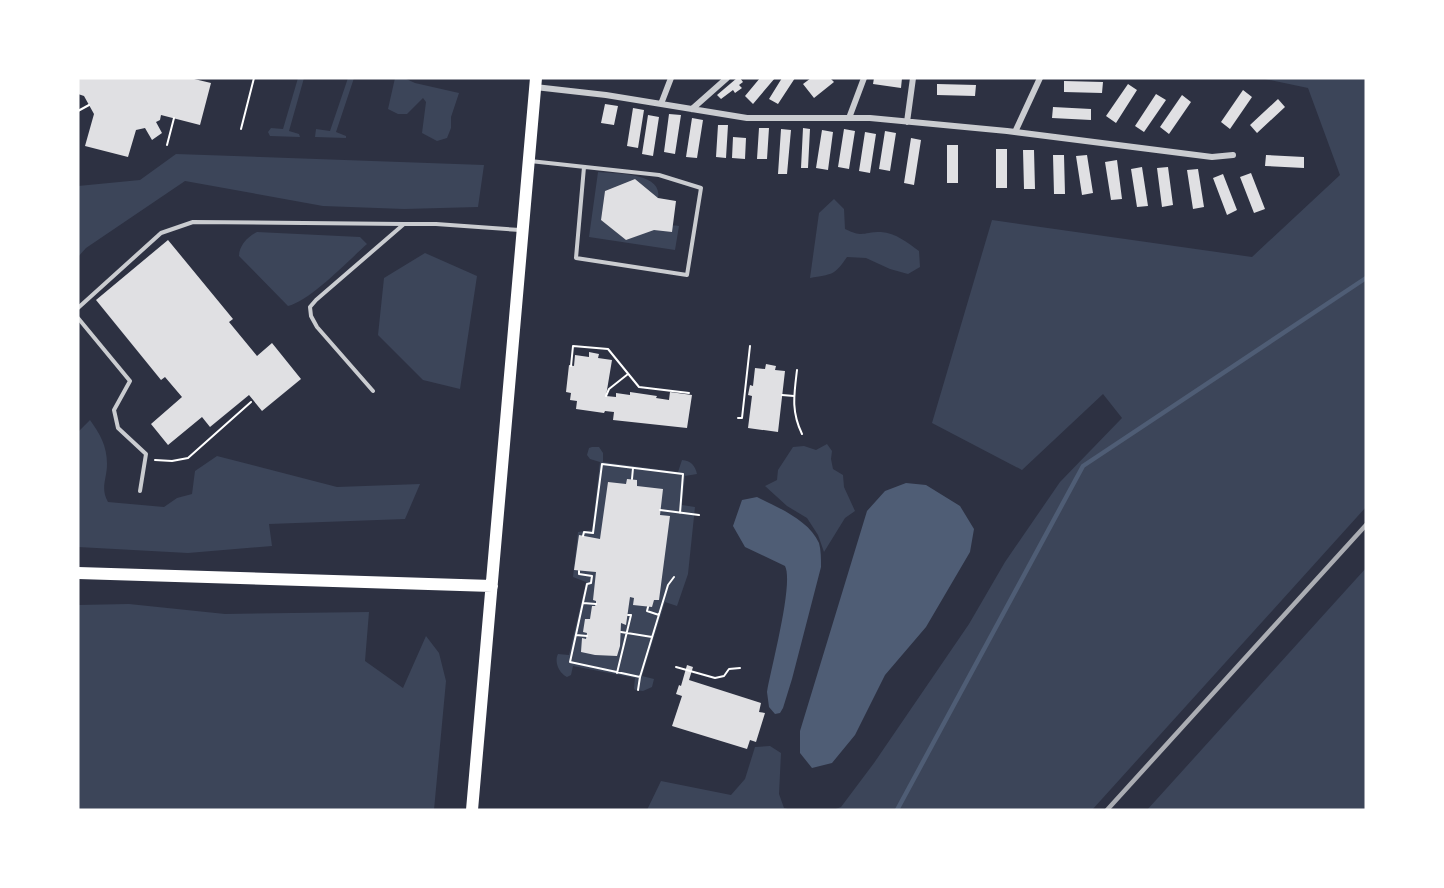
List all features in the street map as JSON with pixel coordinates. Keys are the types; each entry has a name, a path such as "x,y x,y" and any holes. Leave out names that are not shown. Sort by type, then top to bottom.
{"main road":[{"path":"472,810 536,82"},
{"path":"78,573 492,586"}],"street":[{"path":"661,104 671,78"},
{"path":"692,109 727,78"},
{"path":"849,118 864,78"},
{"path":"908,122 913,78"},
{"path":"1015,132 1040,78"},
{"path":"536,82 747,118 849,118 908,122 1015,132 1212,157 1233,155"}],"lane":[{"path":"529,160 659,175 701,188 687,275 576,258 584,167"},
{"path":"78,308 161,233 193,222 436,224 523,230"},
{"path":"373,391 317,327 311,316 310,307 404,224"},
{"path":"78,318 130,381 114,410 118,428 146,454 140,491"}],"path":[{"path":"241,129 254,78"},
{"path":"78,111 89,105"},
{"path":"167,145 174,118"},
{"path":"571,366 573,346 608,349 639,387 689,393"},
{"path":"738,418 742,418 747,390 750,346"},
{"path":"797,370 794,418 802,434"},
{"path":"606,396 609,390 628,374"},
{"path":"782,394 794,396"},
{"path":"145,460 172,461 188,458 251,402"},
{"path":"583,536 584,532 593,533 602,464 683,474 680,513"},
{"path":"632,479 633,468"},
{"path":"660,510 699,515"},
{"path":"579,571 579,574 592,576 583,603 570,662 640,677"},
{"path":"638,690 668,585 674,577"},
{"path":"583,603 596,604"},
{"path":"648,607 647,611 659,615"},
{"path":"617,673 631,615 628,615"},
{"path":"621,632 652,637"},
{"path":"576,635 586,636"},
{"path":"676,667 716,678 724,676 729,669 740,668"}],"shaded area":[{"path":"298,78 304,78 289,131 299,134 300,137 270,136 268,132 271,128 283,129"},
{"path":"348,78 354,78 336,132 346,138 315,137 316,129 330,131"},
{"path":"395,78 404,78 415,83 459,93 447,138 437,141 422,133 426,102 423,98 407,114 398,114 388,109"},
{"path":"1260,78 1366,78 1366,507 1092,810 833,810 841,807 874,763 969,624 1005,562 1060,482 1122,418 1103,394 1022,470 932,423 992,220 1252,257 1340,175 1308,88"},
{"path":"176,154 484,165 478,207 404,209 323,206 185,181 86,248 78,257 78,186 140,180"},
{"path":"598,172 626,174 646,179 658,190 658,198 635,179 605,191 601,220 626,240 659,228 679,226 675,250 589,237"},
{"path":"834,199 844,209 845,229 860,234 881,232 897,236 919,251 920,267 908,274 866,258 847,257 832,273 810,278 819,213"},
{"path":"257,232 360,237 367,244 318,288 297,303 288,306 239,256 244,242"},
{"path":"425,253 477,276 460,389 423,380 378,335 384,278"},
{"path":"90,420 100,435 106,452 104,488 108,502 164,507 177,498 192,494 195,471 217,456 337,487 420,484 405,519 269,524 272,546 188,553 78,547 78,432"},
{"path":"827,444 832,451 833,469 843,475 844,487 855,511 845,518 824,552 818,535 807,518 787,506 765,486 777,480 778,470 793,447 804,446 816,450"},
{"path":"599,447 603,453 603,462 678,472 682,460 692,464 697,474 685,476 682,505 695,507 688,574 677,606 665,602 642,676 654,679 652,687 643,691 635,690 635,678 573,666 571,675 567,677 557,664 558,654 569,655 586,582 573,577 578,532 592,530 600,462 590,459 587,455 589,448"},
{"path":"906,483 926,485 960,506 974,529 970,552 926,627 885,675 855,735 832,763 812,768 800,753 800,731 867,511 885,491"},
{"path":"757,497 800,521 814,535 821,552 821,567 792,679 783,708 780,713 775,714 769,707 767,692 787,589 785,566 745,547 733,526 742,500"},
{"path":"1366,568 1365,810 1147,810"},
{"path":"129,604 225,614 369,612 365,661 403,688 426,636 439,653 446,681 434,810 78,810 78,605"},
{"path":"770,746 781,753 779,794 784,808 791,810 647,810 661,781 731,795 745,779 755,747"}],"building":[{"path":"78,78 190,78 211,83 200,125 161,115 160,120 156,122 162,133 152,140 145,128 136,130 128,157 85,146 94,114 84,96 78,94"},
{"path":"737,78 743,82 739,85 742,88 735,93 733,90 721,99 717,95"},
{"path":"760,78 775,78 753,104 745,96"},
{"path":"782,78 795,78 778,104 769,99"},
{"path":"811,78 830,78 834,82 814,98 803,84"},
{"path":"874,78 902,78 901,88 873,84"},
{"path":"1064,81 1103,82 1102,93 1064,92"},
{"path":"937,84 976,85 975,96 937,95"},
{"path":"1128,84 1137,90 1116,123 1106,116"},
{"path":"1243,90 1252,97 1230,129 1221,122"},
{"path":"1156,94 1166,100 1144,132 1135,126"},
{"path":"1182,95 1191,102 1169,134 1160,127"},
{"path":"1278,99 1285,107 1257,133 1250,125"},
{"path":"605,104 618,106 614,125 601,123"},
{"path":"1053,107 1091,109 1091,120 1052,118"},
{"path":"633,108 644,110 638,148 627,146"},
{"path":"669,114 681,115 675,154 664,152"},
{"path":"648,115 659,117 653,156 642,154"},
{"path":"692,118 703,120 697,158 686,157"},
{"path":"718,125 728,125 726,158 716,157"},
{"path":"759,128 769,128 767,159 757,159"},
{"path":"803,128 810,129 808,168 801,168"},
{"path":"781,129 791,130 787,174 778,174"},
{"path":"844,129 855,131 849,169 838,167"},
{"path":"822,130 833,132 828,170 816,168"},
{"path":"885,131 896,133 890,171 879,169"},
{"path":"865,132 876,134 870,173 859,171"},
{"path":"733,137 746,138 745,159 732,158"},
{"path":"911,138 921,140 914,185 904,183"},
{"path":"947,145 958,145 958,183 947,183"},
{"path":"996,149 1007,149 1007,188 996,188"},
{"path":"1023,150 1034,150 1035,189 1024,189"},
{"path":"1053,155 1064,155 1065,194 1054,194"},
{"path":"1087,155 1093,193 1082,195 1076,156"},
{"path":"1266,155 1304,157 1304,168 1265,166"},
{"path":"1117,160 1122,199 1111,200 1105,162"},
{"path":"1142,167 1148,206 1137,207 1131,169"},
{"path":"1168,167 1173,205 1162,207 1157,168"},
{"path":"1198,169 1204,207 1193,209 1187,170"},
{"path":"1251,173 1265,209 1254,213 1240,177"},
{"path":"1223,174 1237,210 1227,215 1213,178"},
{"path":"635,179 658,198 676,201 672,232 654,230 626,240 601,220 605,191"},
{"path":"168,240 233,319 229,322 257,356 272,343 301,379 262,411 249,395 210,427 202,417 168,445 151,424 182,397 165,377 161,380 96,300"},
{"path":"589,352 599,354 598,358 612,360 606,396 616,397 616,393 630,395 630,392 669,400 670,392 692,395 687,428 613,420 614,412 576,409 577,401 570,400 571,393 566,392 569,365 574,366 575,355 589,357"},
{"path":"766,364 776,366 775,370 785,371 778,432 748,428 752,396 748,395 750,385 753,386 755,368 765,369"},
{"path":"627,479 637,480 637,486 663,489 660,515 670,516 659,600 654,600 652,607 633,605 634,598 630,597 626,625 621,623 617,656 581,652 582,638 586,639 587,633 583,632 585,619 590,619 592,606 596,604 593,600 596,572 574,570 579,535 600,539 608,482 626,484"},
{"path":"687,665 693,667 689,680 761,703 759,712 765,713 756,742 750,740 747,749 672,726 682,696 676,694 679,685 681,686"}],"waterway":[{"path":"897,810 1083,466 1366,278"}],"railway":[{"path":"1107,810 1366,525"}]}
